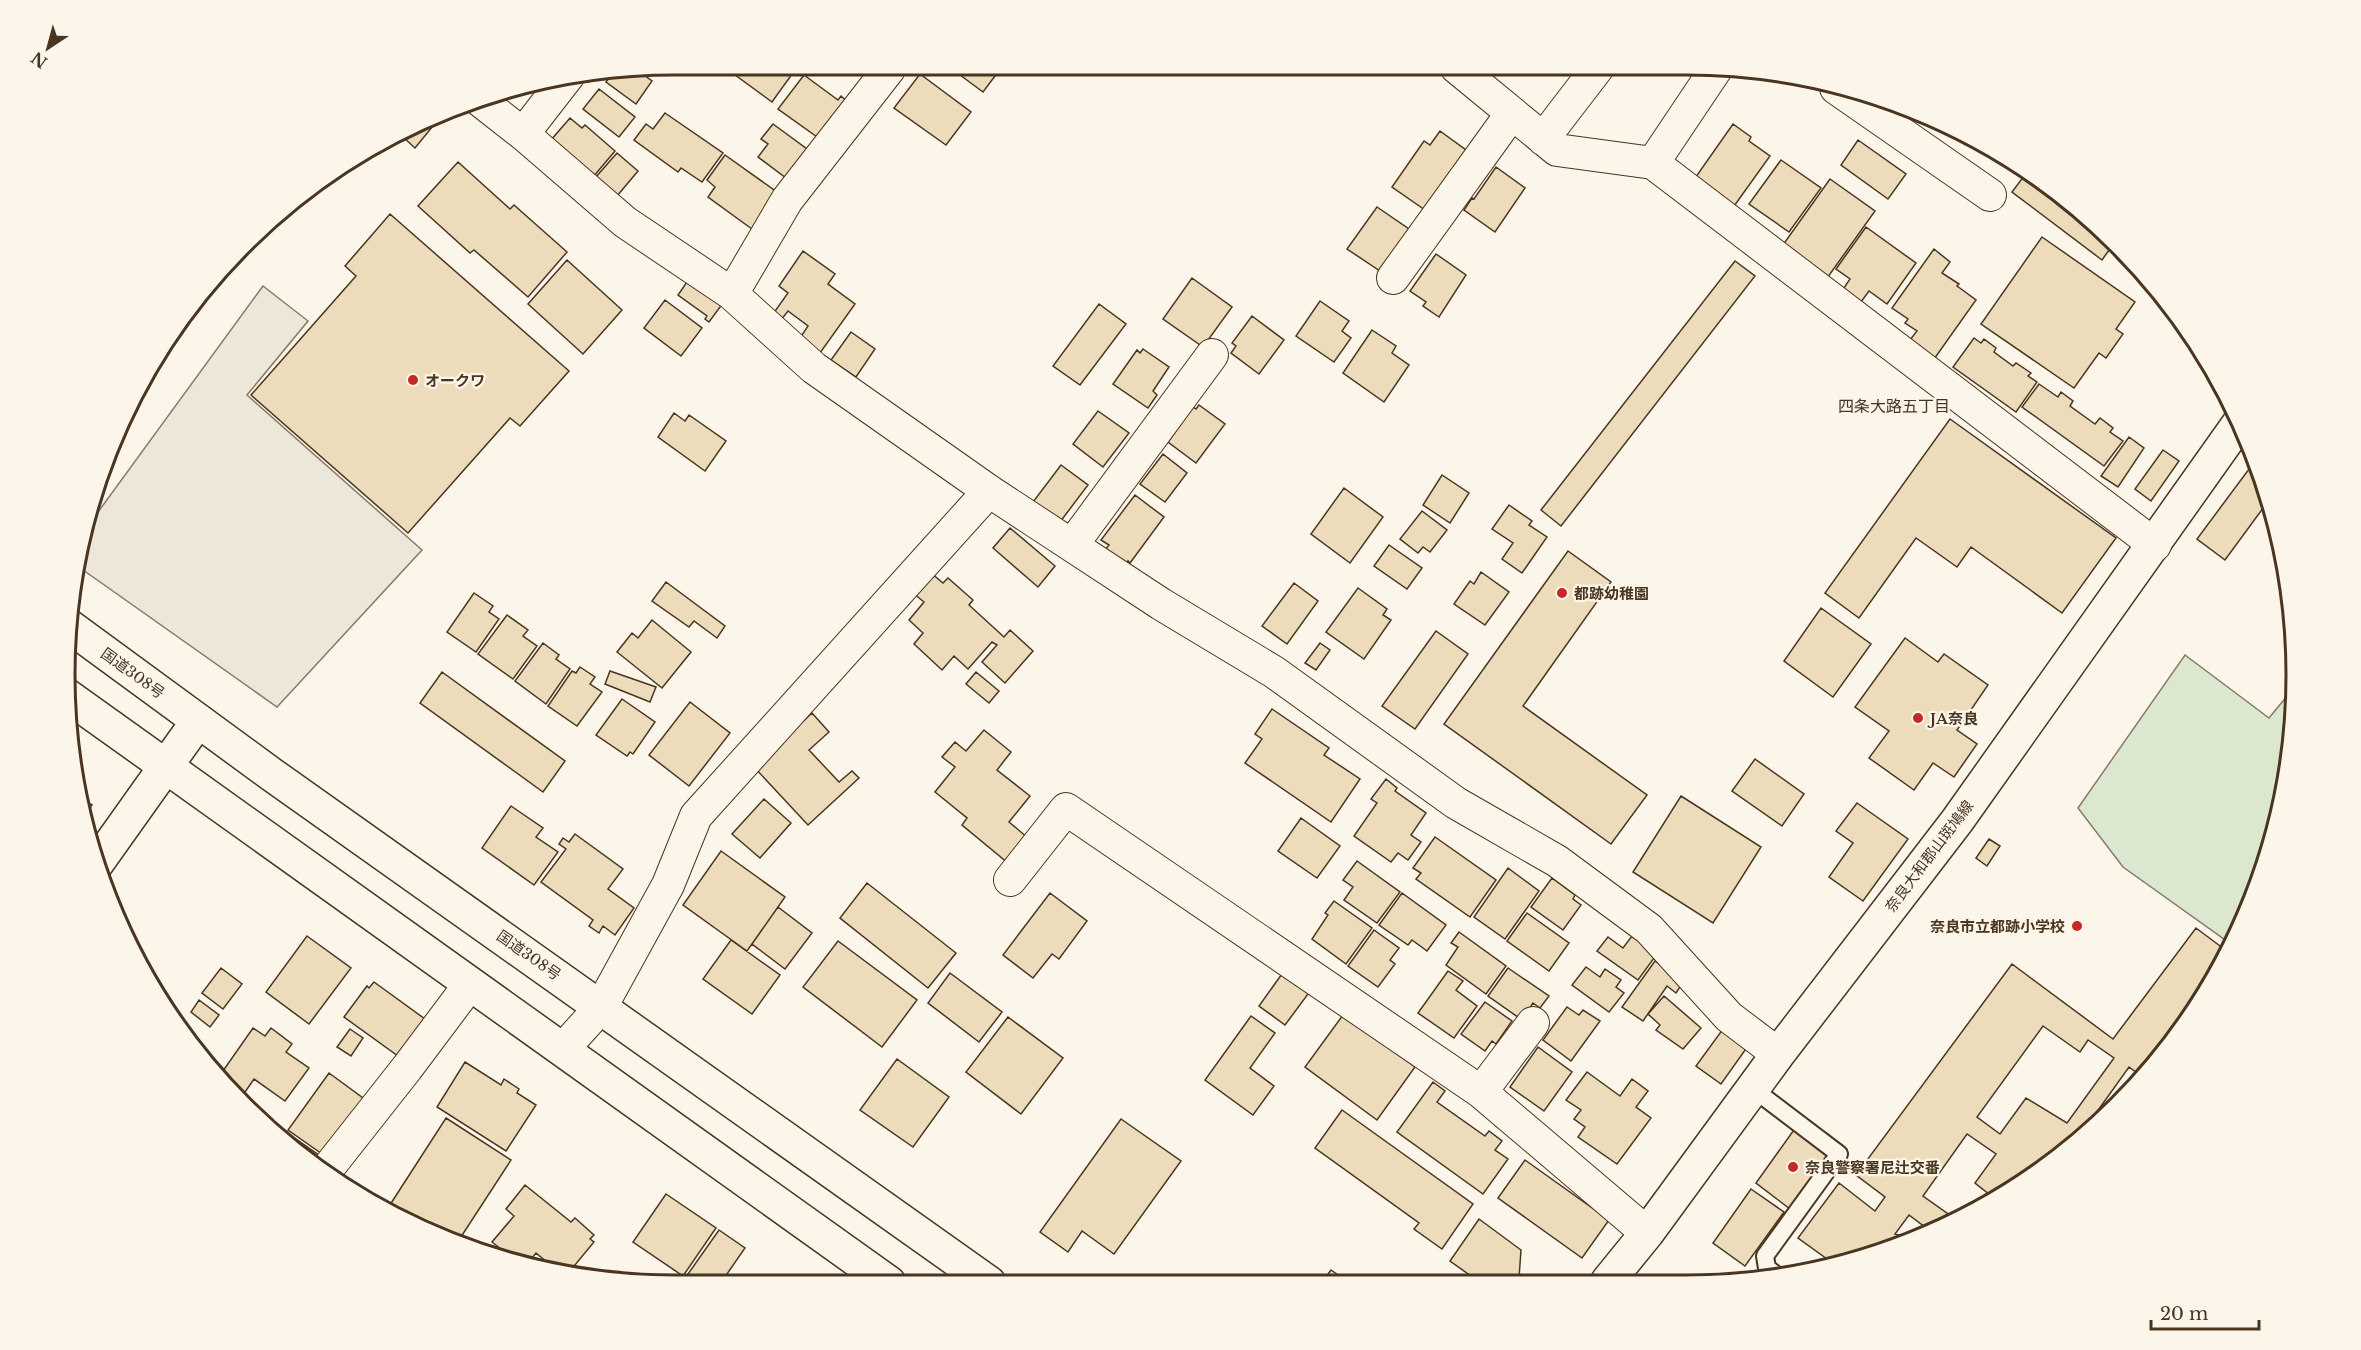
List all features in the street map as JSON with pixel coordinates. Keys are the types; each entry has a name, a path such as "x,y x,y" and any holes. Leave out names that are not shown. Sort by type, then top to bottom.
{"main road":[{"name":"奈良大和郡山斑鳩線","path":"1613,1275 1647,1233 1752,1088 1957,821 2234,431"},
{"name":"国道308号","path":"76,631 198,721 978,1275"},
{"path":"76,702 878,1275"},
{"path":"103,855 198,721"}],"street":[{"path":"732,294 787,200 884,75"},
{"path":"1466,75 1557,150 1653,163 2155,545"},
{"path":"1543,139 1592,75"},
{"path":"1653,163 1712,76"},
{"path":"524,134 560,87"},
{"path":"1850,98 1990,195"},
{"path":"487,105 524,134 625,222 732,294 814,368 988,491 1171,609 1274,672 1456,803 1557,861 1649,929 1729,1017 1778,1054"},
{"path":"1393,278 1512,113"},
{"path":"1072,545 1212,355"},
{"path":"562,1049 601,1007 668,885 696,816 988,491"},
{"path":"1010,880 1066,810 1481,1092 1647,1233"},
{"path":"330,1165 470,984"},
{"path":"1481,1092 1533,1023"}],"lane":[{"path":"1752,1088 1839,1154 1765,1256 1769,1269"}],"green space":[{"path":"2185,655 2269,718 2285,698 2281,753 2266,830 2240,905 2224,939 2123,867 2078,808"}],"shaded area":[{"path":"263,286 308,321 247,395 422,550 277,707 85,571 97,513"}],"building":[{"path":"735,75 791,75 772,102"},
{"path":"804,75 838,100 841,96 848,102 820,139 778,109"},
{"path":"921,75 971,112 946,145 894,108"},
{"path":"960,75 996,75 983,92"},
{"path":"645,76 652,81 636,104 606,82 608,79"},
{"path":"599,89 635,117 619,137 583,109"},
{"path":"665,113 723,153 702,182 681,168 678,172 634,140 646,124 653,129"},
{"path":"570,118 582,128 585,125 615,151 593,177 551,140"},
{"path":"773,124 807,149 786,178 758,157 768,144 761,139"},
{"path":"1733,124 1751,137 1749,141 1770,156 1732,209 1693,181"},
{"path":"432,127 415,148 406,139"},
{"path":"1440,131 1466,150 1425,210 1392,187 1424,141 1430,145"},
{"path":"1858,140 1906,174 1888,199 1841,165"},
{"path":"617,153 638,171 617,196 595,178"},
{"path":"725,155 777,192 756,232 708,197 715,187 707,180"},
{"path":"1781,160 1821,188 1789,232 1749,204"},
{"path":"458,162 510,209 514,205 567,252 528,297 474,250 470,253 418,206"},
{"path":"1496,167 1525,188 1495,232 1464,210"},
{"path":"2022,178 2082,224 2109,250 2102,260 2012,192"},
{"path":"1830,179 1875,211 1825,281 1780,249"},
{"path":"1377,207 1409,229 1380,271 1347,249"},
{"name":"オークワ","path":"390,214 569,371 520,426 510,418 408,533 251,395 356,276 345,266"},
{"path":"1866,227 1916,263 1887,304 1869,291 1858,306 1840,294 1850,279 1836,269"},
{"path":"2042,237 2135,302 2116,329 2123,334 2106,358 2099,353 2074,388 1981,324"},
{"path":"1934,249 1950,262 1942,273 1959,284 1957,286 1976,300 1932,362 1906,345 1917,331 1905,323 1908,319 1892,308"},
{"path":"803,251 835,274 828,284 855,304 820,353 800,338 808,326 788,311 781,320 773,314 788,293 779,286"},
{"path":"1436,254 1466,275 1439,317 1423,306 1426,302 1410,291"},
{"path":"567,260 622,310 583,354 528,304"},
{"path":"1735,261 1755,276 1561,526 1541,510"},
{"path":"1192,278 1232,307 1203,347 1163,319"},
{"path":"689,279 723,303 709,322 705,319 707,316 678,295"},
{"path":"665,300 702,328 681,356 644,328"},
{"path":"1320,301 1349,321 1342,331 1351,338 1334,362 1296,336"},
{"path":"1099,304 1126,324 1080,385 1053,366"},
{"path":"1252,316 1284,340 1259,374 1231,353 1236,346 1232,343"},
{"path":"1372,330 1396,346 1392,353 1409,365 1384,402 1343,373"},
{"path":"851,332 875,349 856,377 831,360"},
{"path":"1974,338 1981,343 1984,339 1996,348 1994,352 2013,366 2016,363 2031,373 2028,376 2037,382 2016,412 1953,367"},
{"path":"1143,349 1169,367 1153,391 1157,395 1148,408 1113,384 1137,350 1140,353"},
{"path":"2039,384 2058,397 2061,392 2073,401 2070,406 2095,424 2100,418 2113,428 2110,432 2123,441 2104,466 2022,407"},
{"path":"1199,405 1225,424 1196,463 1168,442 1193,407 1196,409"},
{"path":"1098,411 1129,433 1103,467 1073,444"},
{"path":"674,413 685,421 689,415 726,441 705,471 658,437"},
{"path":"1950,419 2116,538 2062,613 1971,547 1957,567 1916,538 1859,618 1825,593"},
{"path":"2129,437 2144,448 2118,487 2101,476"},
{"path":"2163,450 2179,461 2151,501 2135,489"},
{"path":"1163,454 1187,473 1165,502 1140,484"},
{"path":"1061,465 1088,485 1060,522 1033,502"},
{"path":"2249,469 2262,509 2225,560 2197,539"},
{"path":"1442,475 1469,493 1450,523 1423,505"},
{"path":"1344,488 1383,517 1350,563 1311,534"},
{"path":"1135,495 1164,517 1130,563 1128,561 1122,569 1102,554 1109,545 1101,540"},
{"path":"1509,505 1532,521 1529,525 1547,537 1522,573 1502,559 1513,543 1492,529"},
{"path":"1422,511 1447,530 1430,552 1423,547 1418,553 1400,539"},
{"path":"1010,528 1055,566 1038,587 993,548"},
{"path":"1389,545 1422,568 1407,589 1374,566"},
{"path":"1568,551 1611,582 1523,706 1647,795 1611,844 1444,724"},
{"path":"1481,572 1509,592 1485,625 1454,604 1470,581 1474,584"},
{"path":"931,573 943,583 948,578 973,600 969,605 1004,637 1010,630 1033,651 1005,683 982,662 997,645 992,642 968,669 954,656 942,670 914,644 923,633 909,620 924,602 913,593"},
{"path":"666,582 725,626 717,638 694,621 689,627 652,601"},
{"path":"1294,583 1318,601 1287,644 1262,626"},
{"path":"1358,588 1387,609 1383,615 1391,620 1364,659 1326,632"},
{"path":"474,593 493,606 489,612 499,619 476,652 447,632"},
{"path":"1821,608 1871,644 1833,697 1784,661"},
{"path":"507,615 528,630 523,636 537,646 513,679 478,654"},
{"path":"652,620 691,652 662,688 617,652 632,633 638,638"},
{"path":"1436,631 1468,654 1415,729 1382,706"},
{"name":"JA奈良","path":"1905,638 1938,662 1944,654 1988,685 1957,730 1977,744 1954,777 1933,763 1914,790 1869,758 1889,731 1855,707"},
{"path":"543,643 559,655 556,659 570,669 546,704 515,681"},
{"path":"1320,643 1330,650 1316,670 1305,663"},
{"path":"580,667 595,677 590,684 602,692 577,726 548,706 572,671 576,673"},
{"path":"610,671 656,687 650,702 605,684"},
{"path":"442,672 565,761 543,792 420,703"},
{"path":"976,672 999,691 989,703 966,684"},
{"path":"622,699 655,722 633,754 630,752 627,756 596,735"},
{"path":"690,702 730,733 689,786 649,755"},
{"path":"1272,709 1329,748 1324,755 1360,779 1331,822 1245,763 1262,739 1255,734"},
{"path":"812,713 829,732 809,750 839,782 852,771 859,778 808,825 754,767"},
{"path":"984,730 1011,752 997,770 1030,796 1009,822 1034,843 1014,868 962,825 967,818 935,792 955,767 942,757 955,742 966,751"},
{"path":"1755,759 1804,794 1782,826 1732,791"},
{"path":"1386,779 1397,788 1395,791 1426,813 1411,835 1421,842 1408,860 1398,853 1391,862 1354,836 1377,803 1371,799"},
{"path":"1681,796 1761,847 1713,923 1633,872"},
{"path":"764,799 791,823 760,858 732,834"},
{"path":"1857,803 1908,839 1863,901 1829,877 1853,843 1836,831"},
{"path":"511,806 543,828 536,837 558,852 534,885 482,848"},
{"path":"1301,818 1340,846 1317,878 1278,851"},
{"path":"575,834 623,869 608,889 634,908 615,935 603,926 599,933 589,926 593,920 541,882 566,849 559,844 563,838 569,842"},
{"path":"1435,837 1496,880 1470,917 1416,879 1421,873 1413,868"},
{"path":"1989,839 2000,846 1987,866 1976,858"},
{"path":"721,851 785,897 747,951 683,905"},
{"path":"1357,861 1400,892 1377,923 1344,900 1353,887 1343,880"},
{"path":"1508,868 1539,891 1505,939 1474,917"},
{"path":"1552,878 1575,895 1573,899 1581,905 1563,930 1531,907"},
{"path":"867,883 956,953 928,988 840,918"},
{"path":"1050,893 1087,921 1059,959 1052,954 1033,978 1003,955"},
{"path":"1402,893 1446,925 1427,951 1412,940 1408,945 1379,925"},
{"path":"1334,901 1372,928 1346,964 1312,939 1328,915 1325,913"},
{"path":"778,907 812,933 785,969 752,944"},
{"path":"1527,913 1569,943 1549,971 1507,941"},
{"path":"2196,928 2221,946 2185,1008 2137,1071 2129,1067 2097,1111 2051,1151 1988,1194 1975,1183 1996,1154 1967,1134 1923,1196 1948,1214 1923,1226 1909,1215 1895,1234 1900,1235 1826,1258 1798,1238 1839,1183 1875,1211 1885,1197 1856,1175 2012,964 2113,1039","holes":["2043,1026 2080,1052 2088,1040 2114,1058 2067,1123 2026,1098 2000,1134 1977,1117"]},
{"path":"1374,930 1399,948 1390,960 1395,964 1378,987 1348,966"},
{"path":"1459,932 1506,966 1486,994 1446,965 1458,947 1451,943"},
{"path":"307,936 351,968 309,1024 266,992"},
{"path":"1632,936 1657,954 1638,980 1597,951 1608,937 1623,948"},
{"path":"731,940 780,975 752,1014 703,979"},
{"path":"838,941 917,1000 882,1047 803,987"},
{"path":"1655,961 1684,981 1676,993 1667,986 1643,1021 1622,1007"},
{"path":"1586,967 1600,977 1605,969 1621,980 1616,987 1624,993 1609,1012 1572,985"},
{"path":"221,968 242,984 223,1009 202,993"},
{"path":"1508,968 1549,996 1540,1008 1533,1003 1522,1020 1488,996"},
{"path":"1284,971 1311,990 1285,1025 1259,1006"},
{"path":"1448,971 1463,981 1456,990 1477,1006 1454,1038 1418,1013"},
{"path":"950,973 1002,1012 979,1042 928,1003"},
{"path":"374,982 425,1019 398,1056 344,1017 367,986 369,988"},
{"path":"1664,996 1701,1028 1683,1049 1656,1030 1660,1025 1648,1014"},
{"path":"199,1000 219,1015 210,1027 191,1012"},
{"path":"1485,1002 1512,1021 1496,1044 1492,1041 1485,1051 1461,1034"},
{"path":"1567,1007 1579,1015 1583,1010 1600,1021 1571,1061 1543,1040"},
{"path":"1343,1015 1415,1067 1377,1120 1305,1067"},
{"path":"1251,1016 1275,1033 1250,1068 1274,1086 1253,1115 1205,1080"},
{"path":"1008,1017 1063,1058 1021,1114 966,1072"},
{"path":"253,1028 265,1036 271,1028 292,1044 286,1052 309,1068 285,1101 254,1079 245,1092 223,1070"},
{"path":"350,1029 363,1038 351,1056 337,1047"},
{"path":"1723,1029 1748,1046 1721,1084 1696,1066"},
{"path":"1538,1047 1572,1072 1544,1111 1510,1087"},
{"path":"897,1059 949,1097 913,1147 860,1110"},
{"path":"465,1062 501,1085 504,1079 519,1089 517,1093 536,1105 506,1151 437,1107"},
{"path":"1587,1072 1620,1096 1632,1079 1648,1091 1636,1107 1651,1118 1617,1164 1578,1137 1585,1127 1574,1119 1581,1110 1566,1100"},
{"path":"329,1073 363,1098 325,1156 288,1130"},
{"path":"1433,1082 1445,1091 1437,1102 1485,1136 1489,1131 1502,1141 1495,1150 1508,1159 1483,1194 1397,1132"},
{"path":"1342,1110 1473,1204 1442,1249 1414,1229 1419,1223 1315,1148"},
{"path":"446,1118 511,1160 462,1235 391,1203"},
{"path":"1121,1119 1181,1161 1114,1254 1082,1231 1068,1252 1040,1232"},
{"name":"奈良警察署尼辻交番","path":"1796,1127 1831,1151 1790,1209 1756,1183"},
{"path":"289,1134 323,1158 322,1160"},
{"path":"1525,1160 1609,1220 1582,1258 1498,1198"},
{"path":"525,1185 571,1222 575,1218 594,1235 590,1239 594,1242 574,1266 544,1260 536,1253 532,1258 501,1249 492,1242 514,1216 506,1209"},
{"path":"1751,1189 1784,1212 1745,1266 1713,1243"},
{"path":"666,1194 716,1228 684,1275 633,1242"},
{"path":"1479,1219 1521,1250 1519,1275 1470,1275 1450,1261"},
{"path":"719,1230 745,1248 726,1275 687,1275"},
{"path":"1331,1270 1338,1275 1327,1275"}],"place":[{"name":"オークワ","path":"413,380"},
{"name":"都跡幼稚園","path":"1562,593"},
{"name":"JA奈良","path":"1918,718"},
{"name":"奈良市立都跡小学校","path":"2077,926"},
{"name":"奈良警察署尼辻交番","path":"1793,1167"}],"district":[{"name":"四条大路五丁目","path":"1894,406"}]}
